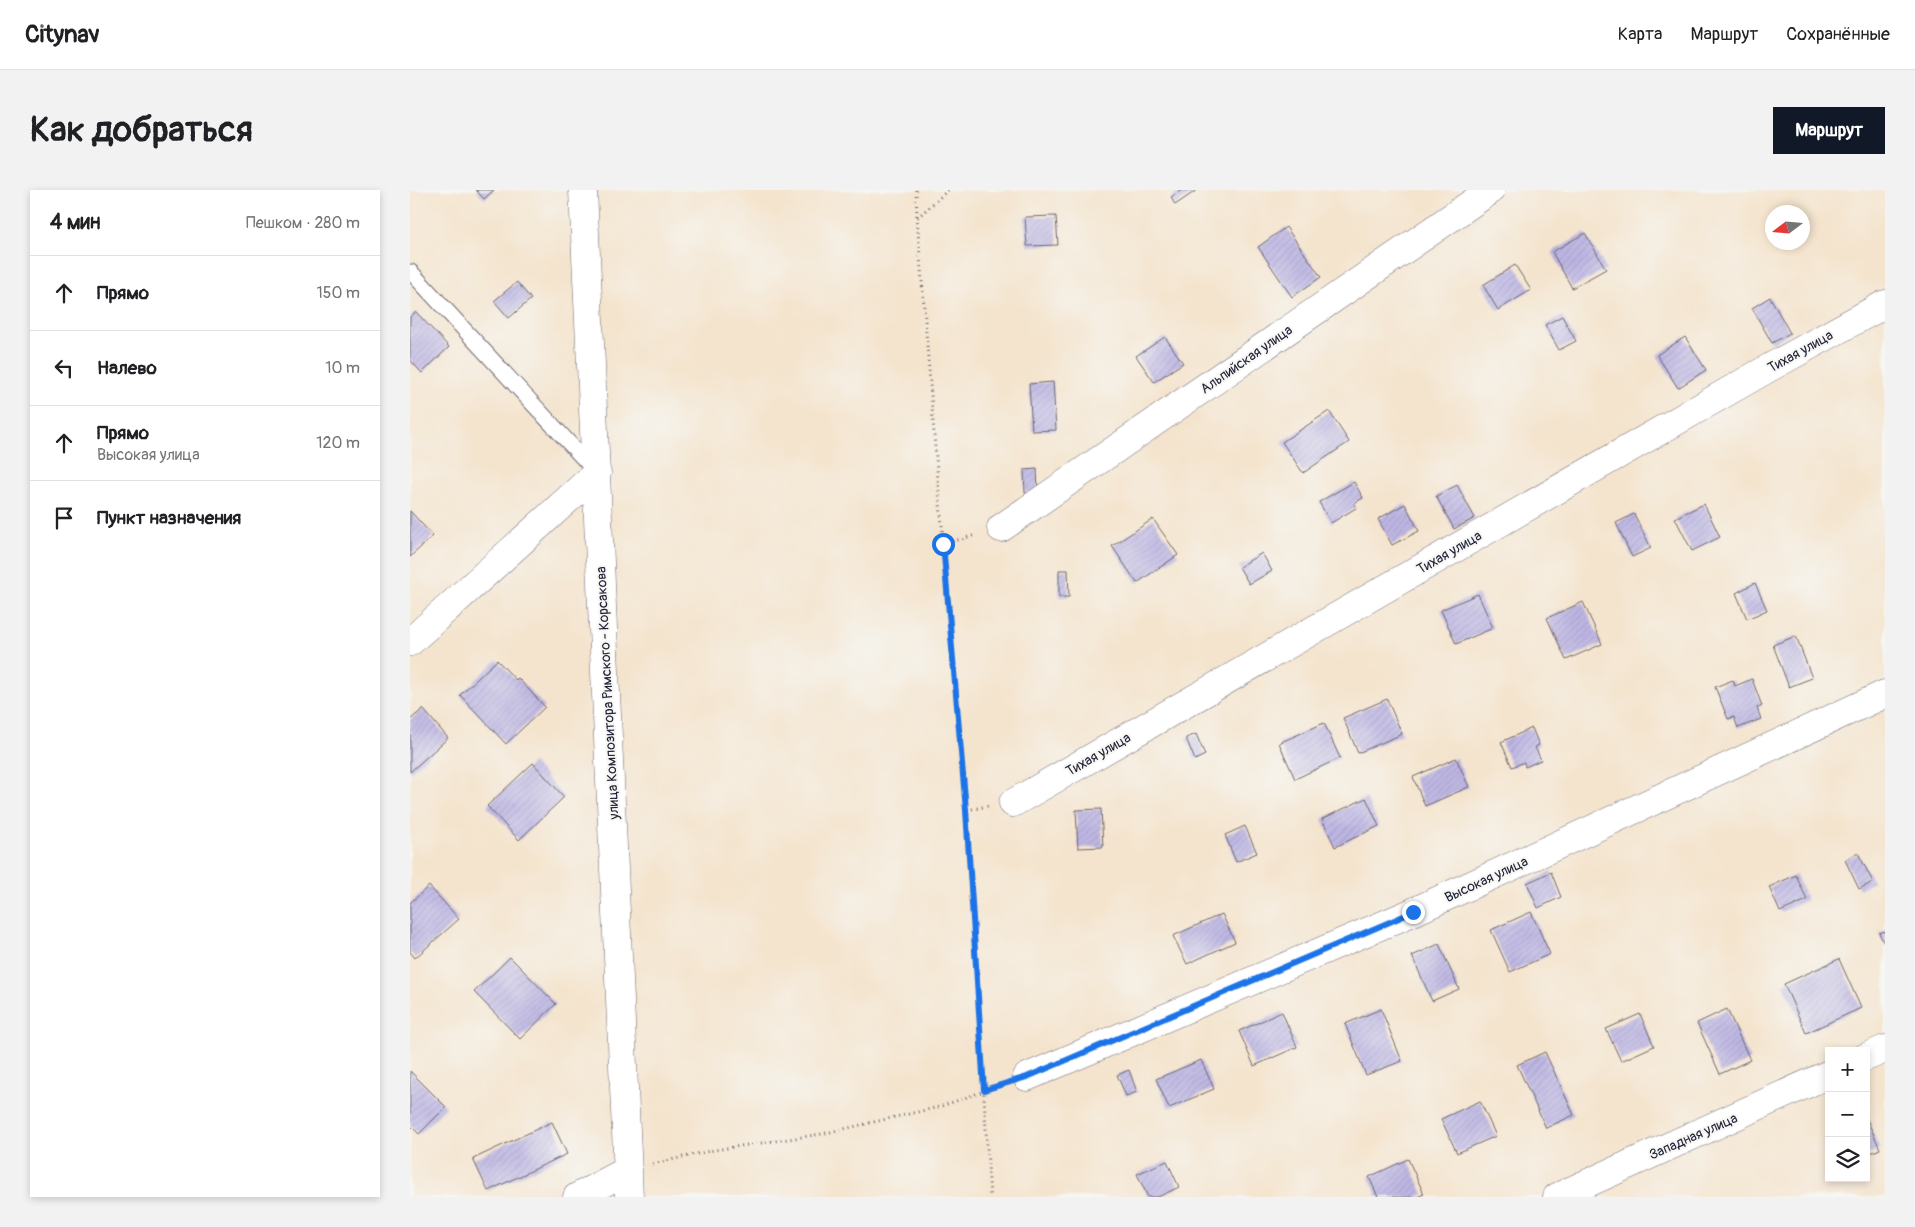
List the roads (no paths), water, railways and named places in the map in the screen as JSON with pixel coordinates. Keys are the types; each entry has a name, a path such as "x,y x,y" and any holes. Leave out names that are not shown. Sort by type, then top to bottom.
{"street":[{"name":"улица Композитора Римского - Корсакова","path":"583,190 629,1197"},
{"name":"Альпийская улица","path":"1001,528 1491,190"},
{"name":"Тихая улица","path":"1014,803 1759,374 1885,304"},
{"path":"410,642 597,473"},
{"name":"Высокая улица","path":"1027,1077 1413,912 1885,694"},
{"path":"1870,1055 1885,1049"},
{"name":"Западная улица","path":"1556,1197 1825,1076"},
{"path":"578,1197 628,1170"}],"lane":[{"path":"411,272 597,473"}]}
